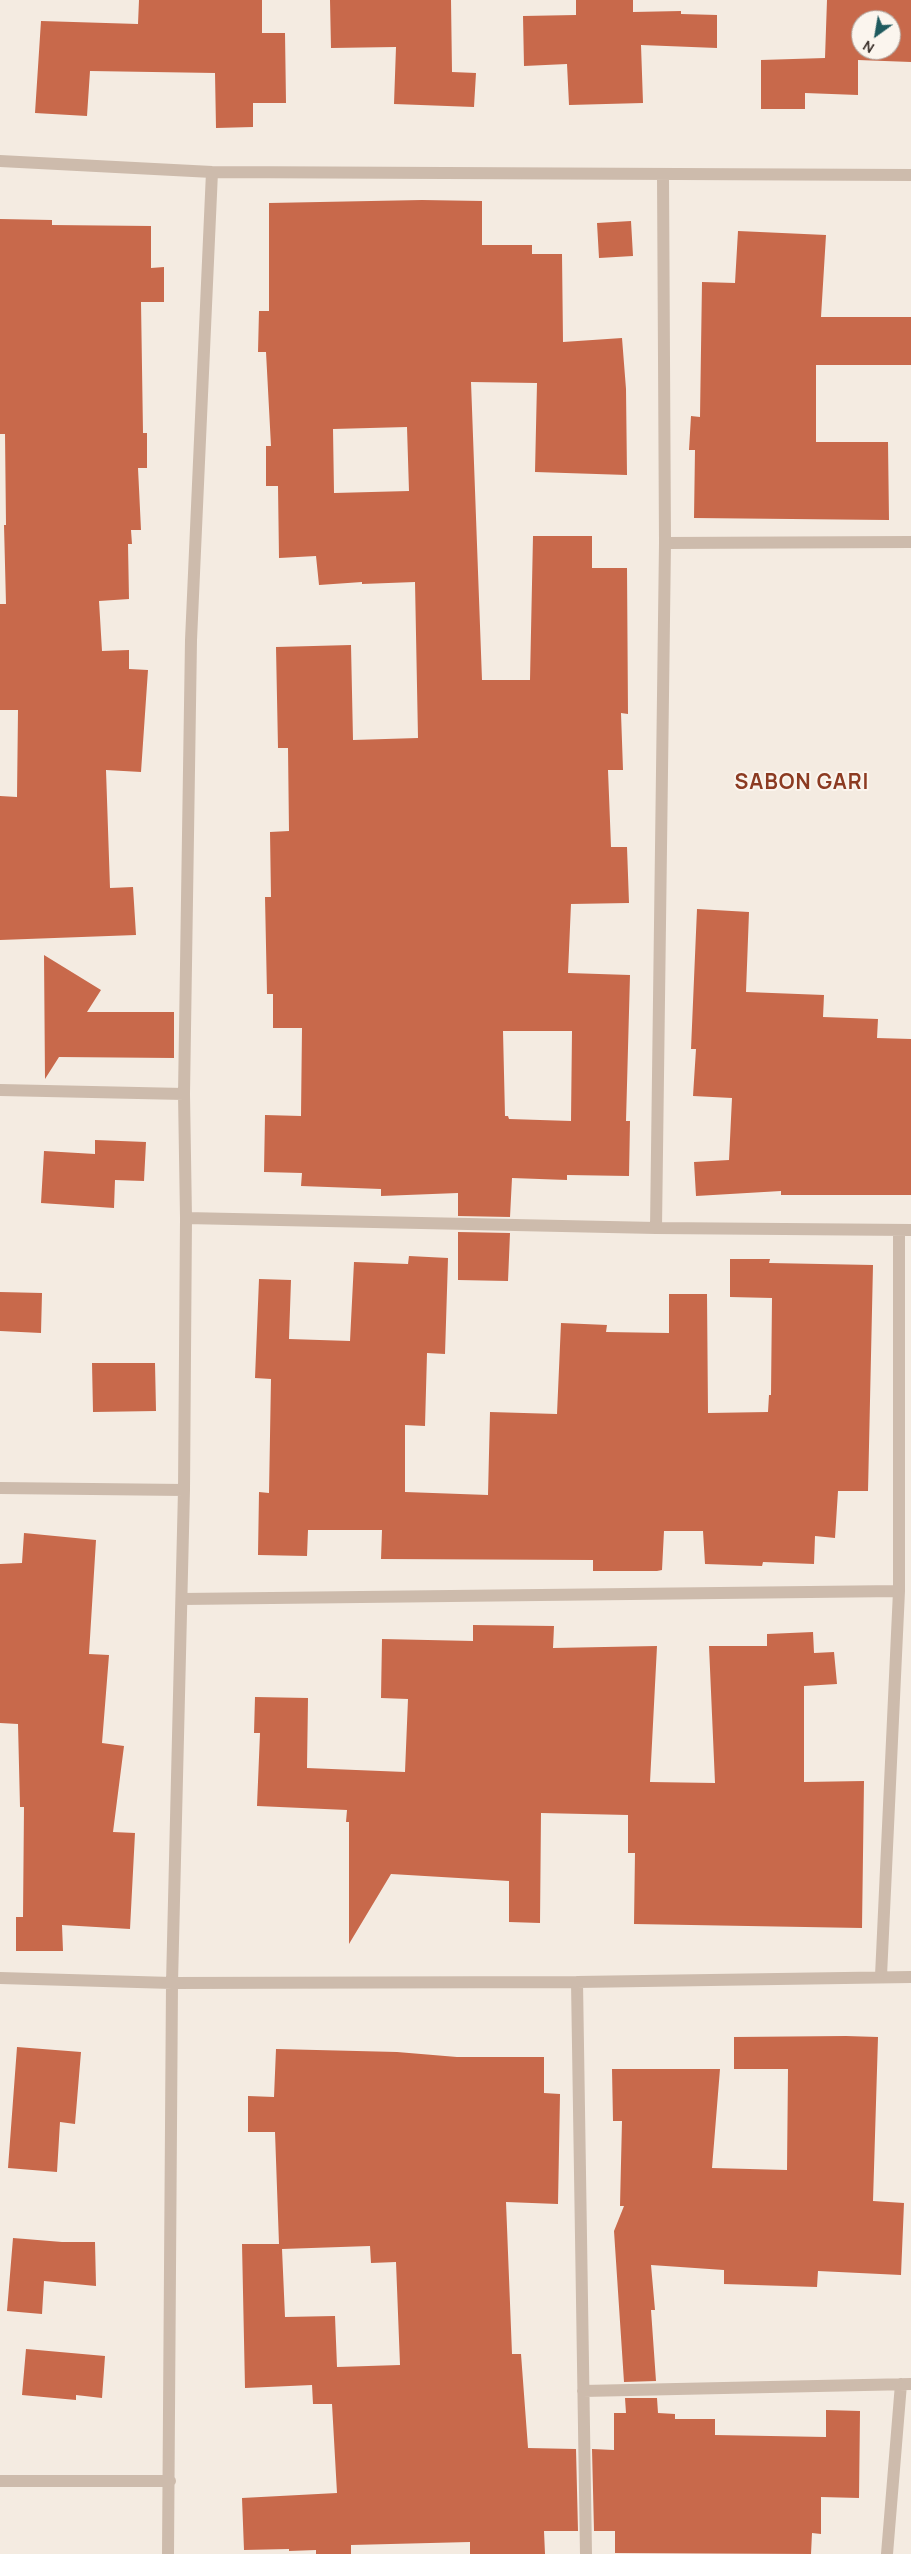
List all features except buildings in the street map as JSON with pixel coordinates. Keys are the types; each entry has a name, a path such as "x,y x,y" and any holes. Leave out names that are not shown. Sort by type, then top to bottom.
{"street":[{"path":"0,160 212,172 663,176 911,175"},
{"path":"168,2554 172,1983 184,1490 186,1218 184,1094 191,640 212,172"},
{"path":"656,1228 665,543 663,176"},
{"path":"665,543 911,542"},
{"path":"0,1090 184,1094"},
{"path":"186,1218 656,1228 905,1230 900,1591 881,1976"},
{"path":"0,1488 184,1490"},
{"path":"182,1599 900,1591"},
{"path":"0,1978 172,1983 577,1982 911,1977"},
{"path":"577,1982 586,2554"},
{"path":"583,2391 906,2384 887,2554"},
{"path":"0,2481 170,2481"}],"district":[{"name":"SABON GARI","path":"802,783"}]}
